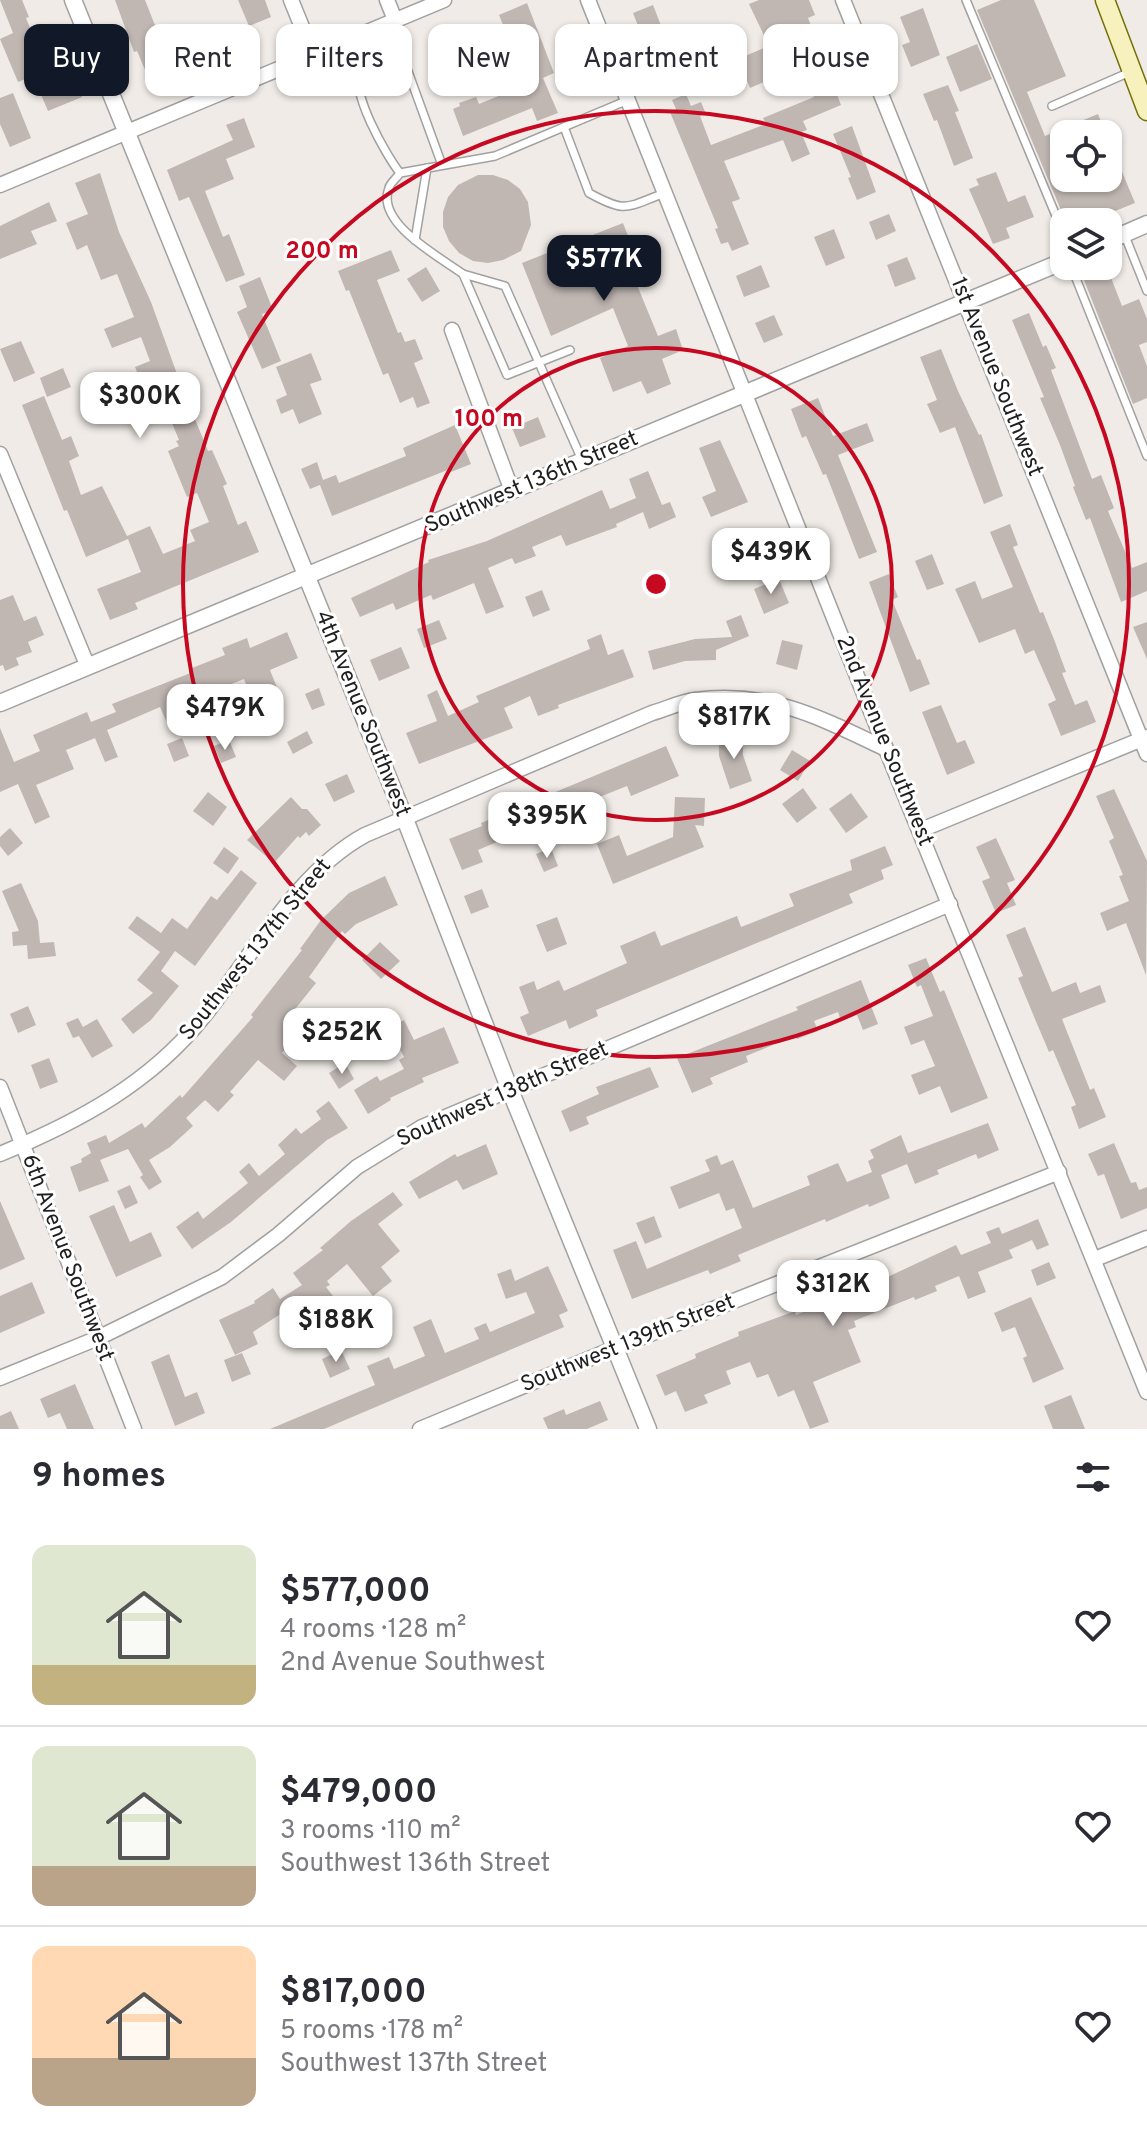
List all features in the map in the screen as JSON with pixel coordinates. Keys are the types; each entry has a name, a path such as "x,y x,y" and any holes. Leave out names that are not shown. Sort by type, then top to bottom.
{"main road":[{"path":"1105,0 1147,111"}],"street":[{"name":"4th Avenue Southwest","path":"73,0 648,1429"},
{"path":"291,0 301,24"},
{"path":"387,0 393,21"},
{"path":"386,24 444,0"},
{"name":"2nd Avenue Southwest","path":"588,0 886,749 1147,1392"},
{"name":"1st Avenue Southwest","path":"843,0 1145,744"},
{"path":"0,185 276,69"},
{"path":"1124,234 1147,224"},
{"name":"Southwest 136th Street","path":"0,703 1050,267"},
{"path":"452,330 512,491"},
{"path":"0,454 88,667"},
{"name":"Southwest 137th Street","path":"0,1154 98,1108 162,1063 203,1018 300,890 330,858 365,835 652,713 692,701 736,698 783,704 886,749"},
{"path":"921,830 1145,744"},
{"name":"Southwest 138th Street","path":"0,1378 98,1338 222,1277 278,1235 357,1167 422,1127 950,904"},
{"name":"6th Avenue Southwest","path":"0,1087 134,1429"},
{"name":"Southwest 139th Street","path":"420,1429 1059,1172"},
{"path":"1095,1259 1147,1238"}],"lane":[{"path":"966,0 1053,208"},
{"path":"1052,106 1132,71"},
{"path":"412,82 442,165"},
{"path":"361,96 387,156 400,173"},
{"path":"583,462 505,286 463,274 415,240 396,224 387,207 388,189 400,173 495,156 628,100"},
{"path":"564,127 589,193 615,207 626,207 665,193"},
{"path":"415,240 427,168"},
{"path":"1124,234 1146,288"},
{"path":"463,274 507,375 570,350"},
{"path":"1077,280 1147,456"}],"building":[{"path":"0,0 22,0 29,17 26,18 28,24 24,24 24,80 18,82 0,39 13,33"},
{"path":"115,0 145,0 154,24 145,24 145,70 129,38 129,24 124,24"},
{"path":"238,0 265,0 271,17 248,24"},
{"path":"759,0 809,0 815,15 808,18 810,24 763,24 763,33 749,4"},
{"path":"1001,0 1034,0 1066,76 1027,92 1045,136 1050,134 1050,184 977,10"},
{"path":"527,3 535,24 503,24 499,15"},
{"path":"653,5 660,24 637,24 633,13"},
{"path":"923,8 940,55 911,67 902,45 910,42 900,17"},
{"path":"539,34 554,73 543,78 558,113 537,121 532,108 463,136 453,109 460,106 459,103 476,97 479,104 499,96 539,96"},
{"path":"977,44 992,79 960,92 946,57"},
{"path":"763,49 763,82 750,88 747,81 747,55"},
{"path":"948,85 973,158 954,166 937,120 934,121 923,94"},
{"path":"13,93 31,138 10,147 0,124 0,98"},
{"path":"42,96 82,96 82,97 48,111"},
{"path":"687,96 691,106 701,102 706,114 700,116 711,145 766,124 763,118 814,97 838,96 841,105 803,121 807,130 801,132 810,154 792,162 783,140 724,161 740,199 732,202 749,244 732,251 728,242 721,244 715,229 718,228 670,112 676,109 672,100"},
{"path":"1098,114 1100,120 1084,120"},
{"path":"244,118 255,147 226,159 234,179 205,191 223,237 229,234 245,275 226,282 189,197 179,201 167,170 233,140 226,125"},
{"path":"852,126 876,192 857,200 833,134"},
{"path":"996,172 1008,202 1025,195 1034,217 1006,228 1010,238 993,244 969,189 979,185 976,179"},
{"path":"1122,172 1135,203 1122,208 1060,208 1053,192 1122,192"},
{"path":"100,173 119,232 151,302 181,385 208,451 212,450 227,484 223,486 238,525 246,521 259,552 135,603 138,609 110,620 97,589 141,572 128,539 86,557 67,510 64,511 22,405 44,396 62,440 71,436 79,456 69,461 81,495 102,486 127,536 150,526 163,554 195,541 190,530 209,522 197,493 187,497 168,451 179,446 176,441 179,440 160,394 148,399 135,367 150,361 141,337 112,348 104,329 134,317 117,274 101,280 87,245 77,250 66,223 88,214 75,183"},
{"path":"478,175 493,175 508,180 520,189 528,202 531,225 521,251 503,260 488,263 473,261 459,253 443,227 443,212 448,197 458,185"},
{"path":"49,202 57,221 31,231 37,244 0,259 0,226"},
{"path":"889,214 896,231 876,240 869,222"},
{"path":"623,223 646,282 637,285 658,336 676,329 683,350 662,359 671,384 647,394 641,381 613,392 600,358 628,346 613,308 551,336 522,263"},
{"path":"834,229 845,258 826,266 814,237"},
{"path":"391,250 400,271 377,280 398,333 401,332 405,342 415,339 423,359 414,363 430,403 417,408 413,397 400,403 388,373 383,375 349,290 346,291 338,271"},
{"path":"907,257 916,279 895,287 887,265"},
{"path":"761,265 770,287 744,297 736,276"},
{"path":"426,267 440,291 422,302 407,279"},
{"path":"260,277 273,310 262,314 281,361 262,369 237,312 247,307 239,286"},
{"path":"1084,280 1112,280 1122,306 1139,299 1147,319 1147,342 1139,345 1147,366 1147,398 1133,404"},
{"path":"1029,313 1043,347 1046,345 1056,368 1051,370 1092,479 1101,475 1114,508 1108,511 1132,568 1147,562 1147,591 1121,602 1090,518 1086,520 1073,487 1060,445 1040,398 1044,397 1012,320"},
{"path":"774,315 783,335 764,343 755,323"},
{"path":"21,341 35,373 14,382 0,349"},
{"path":"941,349 958,391 981,434 1003,496 984,504 955,427 940,433 927,404 937,400 920,357"},
{"path":"311,353 322,380 310,384 322,414 299,424 293,409 281,414 276,400 287,395 276,367"},
{"path":"63,368 71,387 47,397 40,378"},
{"path":"818,398 833,436 867,423 874,441 838,455 877,552 859,559 826,474 823,475 806,436 802,438 791,409"},
{"path":"538,417 546,437 520,447 512,428"},
{"path":"455,425 471,464 451,472 450,469 332,516 320,485 310,489 301,469 317,462 323,480 336,475 339,483 406,456 403,448"},
{"path":"720,440 748,502 711,517 702,497 716,491 699,448"},
{"path":"648,471 662,505 670,502 676,517 649,529 643,512 616,524 617,527 566,546 561,535 532,547 536,556 515,564 512,558 488,568 504,607 486,614 474,583 433,600 431,595 396,610 393,603 360,617 351,598 428,560 487,541 602,490 610,509 636,498 629,479"},
{"path":"1010,524 1018,545 1013,547 1055,642 1066,672 1062,673 1075,705 1087,700 1096,722 1061,736 1048,704 1056,700 1034,650 1025,654 1015,629 979,643 955,589 975,581 982,599 1013,587 990,532"},
{"path":"759,532 769,556 739,568 729,544"},
{"path":"932,554 944,584 927,590 915,561"},
{"path":"889,574 898,597 892,600 930,684 910,692 869,582"},
{"path":"779,579 789,603 764,614 754,589"},
{"path":"542,590 550,610 533,617 525,597"},
{"path":"13,595 24,621 36,616 44,635 28,642 32,652 16,658 19,665 5,671 3,665 0,666 0,600"},
{"path":"741,615 749,636 716,650 716,660 685,661 653,670 648,651 695,639 732,637 726,621"},
{"path":"439,620 447,639 424,648 417,629"},
{"path":"1147,622 1147,659 1133,627"},
{"path":"287,632 298,658 270,670 278,690 252,700 244,679 186,702 190,713 167,723 160,707 107,730 118,757 105,762 95,738 66,750 74,769 36,785 50,817 35,824 18,784 0,792 0,728 14,762 40,751 33,735 87,712 91,722 116,712 112,704 193,672 192,668 225,655 222,648 247,638 250,648"},
{"path":"601,634 608,655 623,649 634,677 558,705 559,708 538,716 530,696 504,708 513,728 419,764 406,733 437,721 427,695 437,690 448,716 479,702 476,696 590,649 587,640"},
{"path":"782,640 803,645 797,670 776,664"},
{"path":"401,647 410,668 379,681 370,660"},
{"path":"319,688 325,705 312,710 305,694"},
{"path":"941,705 957,743 965,740 975,763 947,775 922,712"},
{"path":"307,731 313,743 293,754 287,742"},
{"path":"719,736 743,737 743,755 752,781 730,789 719,756"},
{"path":"182,738 189,756 174,762 167,744"},
{"path":"229,740 236,757 221,763 214,746"},
{"path":"666,746 679,776 631,796 627,786 597,798 603,813 582,822 578,812 539,829 537,825 478,850 483,862 462,870 449,839"},
{"path":"792,750 810,761 798,781 780,770"},
{"path":"347,774 355,792 334,802 325,784"},
{"path":"803,788 817,808 797,823 782,804"},
{"path":"1114,789 1147,861 1146,975 1126,923 1107,931 1100,913 1129,901 1119,876 1123,875 1109,841 1114,838 1096,796"},
{"path":"208,792 227,807 213,826 193,811"},
{"path":"851,793 868,817 846,833 829,809"},
{"path":"291,797 321,825 309,836 306,832 300,838 298,836 274,863 247,840"},
{"path":"675,797 705,798 704,826 695,825 704,847 613,884 597,844 619,835 627,856 673,837"},
{"path":"10,828 23,843 8,856 0,846 0,837"},
{"path":"996,838 1015,880 1007,883 1016,905 996,913 982,881 990,878 976,847"},
{"path":"885,846 893,865 881,870 884,879 849,894 853,903 596,1010 598,1016 569,1029 566,1020 528,1036 520,1017 529,1013 519,987 534,981 537,990 559,980 564,991 627,963 620,946 655,931 661,946 737,916 741,927 794,906 789,894 852,870 850,860"},
{"path":"224,847 239,858 228,874 213,863"},
{"path":"551,848 558,866 544,872 536,854"},
{"path":"241,870 257,883 195,966 175,951 161,971 179,986 151,1020 133,1034 121,1019 153,993 137,980 160,952 128,928 137,916 161,933 172,918 187,929 211,896 217,900"},
{"path":"385,876 398,905 356,924 345,934 342,931 309,977 316,983 292,1013 295,1015 287,1025 297,1033 282,1053 297,1066 284,1081 258,1060 230,1092 234,1095 218,1112 205,1100 186,1118 193,1126 170,1147 149,1160 162,1182 149,1190 128,1149 100,1160 109,1181 79,1192 70,1167 82,1162 81,1159 91,1153 87,1143 106,1135 109,1143 142,1123 145,1128 180,1095 182,1098 253,1017 251,1015 302,950 321,920 349,893"},
{"path":"21,883 38,921 40,943 54,942 56,956 28,959 27,945 13,946 12,932 19,931 2,891"},
{"path":"482,889 489,907 471,914 464,896"},
{"path":"557,917 567,944 547,952 536,925"},
{"path":"1025,927 1052,992 1076,982 1080,993 1100,985 1106,1002 1062,1019 1090,1090 1094,1088 1106,1117 1079,1129 1071,1107 1076,1105 1053,1050 1049,1052 1018,978 1023,976 1006,935"},
{"path":"380,942 400,961 381,979 362,960"},
{"path":"926,958 940,992 944,990 988,1098 951,1113 940,1086 919,1095 911,1075 935,1066 924,1040 911,1045 904,1027 933,1016 921,985 917,987 908,965"},
{"path":"861,980 878,1024 863,1030 857,1015 841,1021 838,1012 814,1021 818,1031 797,1039 795,1036 746,1056 748,1062 710,1078 713,1084 692,1093 677,1058 798,1010 796,1007"},
{"path":"28,1006 36,1025 18,1033 10,1014"},
{"path":"78,1018 83,1027 97,1019 113,1046 92,1058 79,1036 73,1038 66,1023"},
{"path":"404,1020 414,1040 444,1027 459,1063 422,1078 424,1082 390,1098 368,1114 354,1090 377,1076 380,1081 404,1069 399,1060 404,1057 389,1028"},
{"path":"49,1058 58,1082 40,1089 31,1065"},
{"path":"345,1063 354,1079 339,1089 329,1073"},
{"path":"650,1067 659,1087 586,1117 589,1124 570,1132 561,1111 599,1094 596,1087"},
{"path":"329,1101 348,1128 327,1140 231,1222 192,1249 176,1227 198,1211 203,1219 248,1183 239,1172 249,1163 259,1176 285,1154 278,1145 296,1128 301,1134 321,1119 316,1111"},
{"path":"988,1123 999,1150 978,1159 976,1154 937,1170 939,1174 915,1184 907,1164 881,1175 890,1198 826,1222 825,1219 738,1255 741,1261 710,1274 708,1270 632,1299 613,1250 636,1241 647,1269 742,1228 734,1208 726,1211 719,1193 679,1209 670,1187 710,1171 705,1160 717,1155 721,1165 733,1160 753,1208 810,1185 807,1176 838,1163 847,1182 872,1172 868,1161 874,1158 870,1150 901,1135 908,1153"},
{"path":"1114,1143 1131,1183 1136,1182 1139,1190 1147,1187 1147,1208 1121,1219 1104,1174 1098,1176 1088,1154"},
{"path":"486,1144 498,1174 463,1190 457,1180 419,1199 409,1182 455,1154 457,1157"},
{"path":"130,1185 138,1203 125,1209 117,1191"},
{"path":"393,1192 403,1205 378,1224 400,1251 381,1267 392,1281 373,1296 347,1264 327,1281 330,1285 326,1287 350,1318 328,1335 302,1300 253,1332 258,1344 235,1355 219,1320 255,1303 273,1288 280,1299 302,1285 293,1273 323,1250 320,1248 351,1221"},
{"path":"0,1201 25,1259 0,1270"},
{"path":"114,1205 130,1242 151,1232 162,1256 116,1277 89,1216"},
{"path":"654,1216 662,1237 645,1244 636,1223"},
{"path":"1038,1219 1049,1245 1037,1250 1032,1240 1009,1250 1013,1258 978,1272 986,1292 968,1299 959,1276 935,1286 937,1291 854,1321 856,1327 848,1330 861,1362 813,1382 829,1422 810,1429 794,1390 778,1397 768,1374 757,1378 750,1362 726,1371 731,1384 704,1395 708,1403 685,1412 676,1391 665,1396 656,1375 696,1358 695,1354 739,1336 738,1332 795,1311 796,1315 864,1288 956,1245 961,1255 991,1243 986,1232 999,1227 1002,1234"},
{"path":"1049,1262 1056,1278 1037,1286 1031,1270"},
{"path":"548,1266 568,1311 559,1315 564,1327 324,1429 270,1429 375,1385 367,1366 389,1357 394,1369 425,1356 413,1327 431,1319 445,1353 479,1339 474,1328 486,1323 490,1332 535,1313 526,1292 506,1299 497,1274 511,1269 515,1281"},
{"path":"32,1282 45,1313 0,1333 0,1296"},
{"path":"1031,1297 1064,1369 1033,1383 1023,1358 1027,1356 1015,1327 1002,1332 994,1313"},
{"path":"341,1350 350,1369 330,1378 322,1359"},
{"path":"242,1353 251,1374 232,1382 224,1360"},
{"path":"169,1354 185,1397 197,1392 205,1413 175,1426 151,1362"},
{"path":"75,1384 94,1429 67,1429 60,1413 48,1418 40,1399"},
{"path":"1071,1395 1085,1429 1053,1429 1044,1406"},
{"path":"600,1401 608,1420 587,1429 548,1429 543,1418 564,1409 566,1415"},
{"path":"11,1411 19,1429 0,1429 0,1416"}]}
